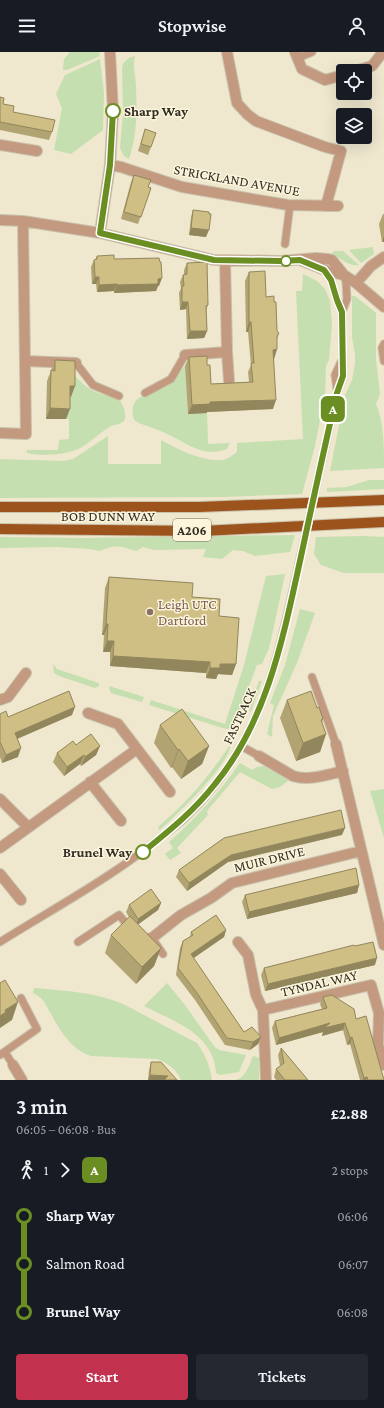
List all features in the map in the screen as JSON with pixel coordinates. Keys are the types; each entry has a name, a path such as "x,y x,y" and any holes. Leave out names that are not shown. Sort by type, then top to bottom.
{"main road":[{"name":"BOB DUNN WAY","path":"0,507 199,507 384,500"},
{"name":"BOB DUNN WAY","path":"0,529 202,530 384,522"}],"street":[{"path":"100,233 110,165 113,111 110,52"},
{"path":"226,52 237,104 256,122 325,147 341,151 326,206"},
{"path":"372,66 383,52"},
{"path":"296,55 302,70 326,80 336,77"},
{"path":"0,145 37,151"},
{"name":"STRICKLAND AVENUE","path":"110,165 121,167 182,187 290,206 338,206"},
{"path":"0,220 23,221 100,233 214,260 281,261 316,258 332,260 344,274 384,307"},
{"path":"0,433 26,434 23,221"},
{"path":"356,283 372,266 384,257"},
{"path":"225,260 229,381"},
{"path":"300,260 324,270 344,274"},
{"path":"185,355 227,352"},
{"path":"25,361 76,363"},
{"path":"0,700 8,697 26,673"},
{"path":"88,713 118,724 170,792"},
{"path":"336,744 384,945"},
{"path":"0,848 137,748"},
{"path":"259,756 292,776 298,778 306,778 343,771"},
{"path":"90,782 121,821"},
{"path":"0,799 28,827"},
{"name":"MUIR DRIVE","path":"152,938 180,916 211,898 232,883 361,851"},
{"path":"0,874 21,900"},
{"path":"238,942 248,955 256,995 263,1010 266,1080"},
{"name":"TYNDAL WAY","path":"263,1010 371,985 379,1014 378,1045 384,1065"},
{"path":"14,1065 22,1080"}],"lane":[{"path":"296,55 312,52"},
{"path":"285,244 290,206"},
{"path":"324,270 331,280 342,312"},
{"path":"342,312 347,299 344,274"},
{"name":"FASTRACK","path":"0,942 93,885 142,853 161,838 186,817 216,784 241,746 260,706 274,668 337,393 343,376 342,312"},
{"path":"384,344 382,348 384,362"},
{"path":"145,393 171,380 185,355"},
{"path":"76,363 93,385 119,396"},
{"path":"312,677 336,744"},
{"path":"241,746 259,756"},
{"path":"78,942 119,915 138,936 152,938 163,954"},
{"path":"14,1065 2,1053 37,1030 21,998"}],"green space":[{"path":"70,52 99,52 100,56 67,70 63,70 64,59"},
{"path":"135,56 136,123 134,141 129,159 124,156 120,148 123,113 122,67 127,60"},
{"path":"100,59 104,93 103,130 71,154 54,150 62,108 56,94 65,75"},
{"path":"373,247 374,254 361,263 349,250"},
{"path":"334,251 343,251 359,265 352,265 345,262 332,254"},
{"path":"303,274 317,281 325,289 330,301 332,324 329,360 326,366 325,394 315,446 302,494 224,497 0,498 0,459 64,461 73,459 108,436 108,464 161,464 161,440 175,448 199,457 223,460 237,452 237,443 303,439 296,291 302,291"},
{"path":"352,296 355,296 376,313 376,359 380,394 376,404 382,427 384,468 330,471 345,395 352,380 355,364 352,337"},
{"path":"185,366 188,414 207,413 208,444 230,443 227,449 218,452 210,452 194,448 163,432 134,420 133,406 136,401 145,395 166,386"},
{"path":"71,372 84,385 92,390 118,399 124,409 124,421 109,427 87,444 73,451 50,455 27,453 27,450 58,450 59,440 69,439 69,419 66,419 66,397 71,397"},
{"path":"369,480 384,480 384,489 327,492 327,488 347,487"},
{"path":"295,535 290,552 255,556 243,551 233,550 222,559 203,557 206,549 154,550 143,547 136,551 118,546 109,547 100,551 56,547 0,548 0,537 82,538"},
{"path":"316,537 384,537 384,573 344,573 321,565 314,554"},
{"path":"285,574 269,648 262,664 257,665 232,728 226,729 149,705 151,700 225,724 244,665 266,576"},
{"path":"300,609 315,613 297,663 273,716 272,737 267,734 274,705 270,703 285,665"},
{"path":"53,664 57,669 99,683 99,686 95,688 59,676 54,673"},
{"path":"259,681 262,681 251,711 248,710"},
{"path":"109,686 144,697 142,702 111,693"},
{"path":"230,745 228,753 222,764 189,802 160,830 158,828 159,826 179,808 197,788 214,768"},
{"path":"240,763 252,770 257,767 264,766 289,780 280,787 272,789 240,772 207,811 208,815 177,848 181,853 170,860 165,854 173,848 169,842 207,805"},
{"path":"384,789 384,838 370,791"},
{"path":"167,983 185,1005 214,1046 219,1050 246,1055 239,1072 220,1075 216,1073 214,1060 208,1048 201,1039 180,1024 144,1006"},
{"path":"34,988 70,991 93,995 116,1001 127,1006 197,1043 207,1060 212,1080 181,1080 171,1067 165,1062 157,1059 91,1056 84,1053 72,1045 67,1039 44,1001 33,993"},
{"path":"253,1056 259,1058 259,1080 235,1080 242,1077"}],"building":[{"path":"0,97 4,98 3,104 14,106 13,112 55,120 52,132 0,122"},
{"path":"145,129 156,133 151,147 141,144"},
{"path":"134,175 151,180 148,187 151,188 141,217 124,212"},
{"path":"193,210 209,212 209,214 211,214 209,230 191,228"},
{"path":"114,255 114,259 159,258 161,262 162,278 158,279 158,284 99,285 99,277 95,277 94,260 97,259 97,256"},
{"path":"207,262 207,331 190,331 188,302 182,302 182,286 184,286 183,275 187,274 187,263"},
{"path":"265,271 266,297 274,296 274,302 276,302 277,331 279,333 277,336 277,349 273,350 276,400 210,402 210,404 192,405 189,357 207,356 207,365 210,365 211,384 253,382 251,363 254,363 251,322 249,322 249,272"},
{"path":"55,360 75,361 75,386 70,386 70,409 50,408 51,370 55,371"},
{"path":"109,577 193,583 192,597 220,599 219,616 239,618 236,664 220,664 220,668 210,668 210,662 113,656 114,641 107,641 108,624 106,624"},
{"path":"69,691 75,707 15,733 21,748 6,755 0,742 0,714 6,711 8,717"},
{"path":"311,691 317,708 319,707 323,719 321,720 326,734 303,743 287,700"},
{"path":"182,709 209,746 188,761 160,725"},
{"path":"91,734 100,746 85,757 84,755 67,767 57,753 73,741 76,745"},
{"path":"341,810 345,828 231,855 189,883 179,870 224,838"},
{"path":"356,868 359,885 249,912 245,895"},
{"path":"151,889 161,903 138,919 129,905"},
{"path":"216,915 226,930 191,954 244,1032 252,1027 261,1037 253,1042 227,1038 197,993 178,968 183,941 193,935 191,932"},
{"path":"130,916 161,948 142,967 111,935"},
{"path":"373,942 377,958 268,984 264,968 354,945"},
{"path":"5,980 18,1002 5,1010 6,1012 0,1016 0,983"},
{"path":"332,995 354,1009 356,1019 366,1016 384,1080 368,1080 367,1077 364,1078 352,1037 350,1038 345,1023 324,1028 330,1023 279,1038 275,1021 327,1008 323,997"},
{"path":"281,1048 308,1080 285,1080 276,1069 284,1063"},
{"path":"151,1062 161,1062 177,1080 164,1080 168,1076 150,1075"}],"bus line":[{"name":"A","path":"113,111 110,165 100,233 214,260 300,260 324,270 331,280 342,312 343,376 337,393 274,668 260,706 241,746 216,784 186,817 143,852"}],"place":[{"name":"Sharp Way","path":"113,111"},
{"name":"Leigh UTC Dartford","path":"150,612"},
{"name":"Brunel Way","path":"143,852"}]}
